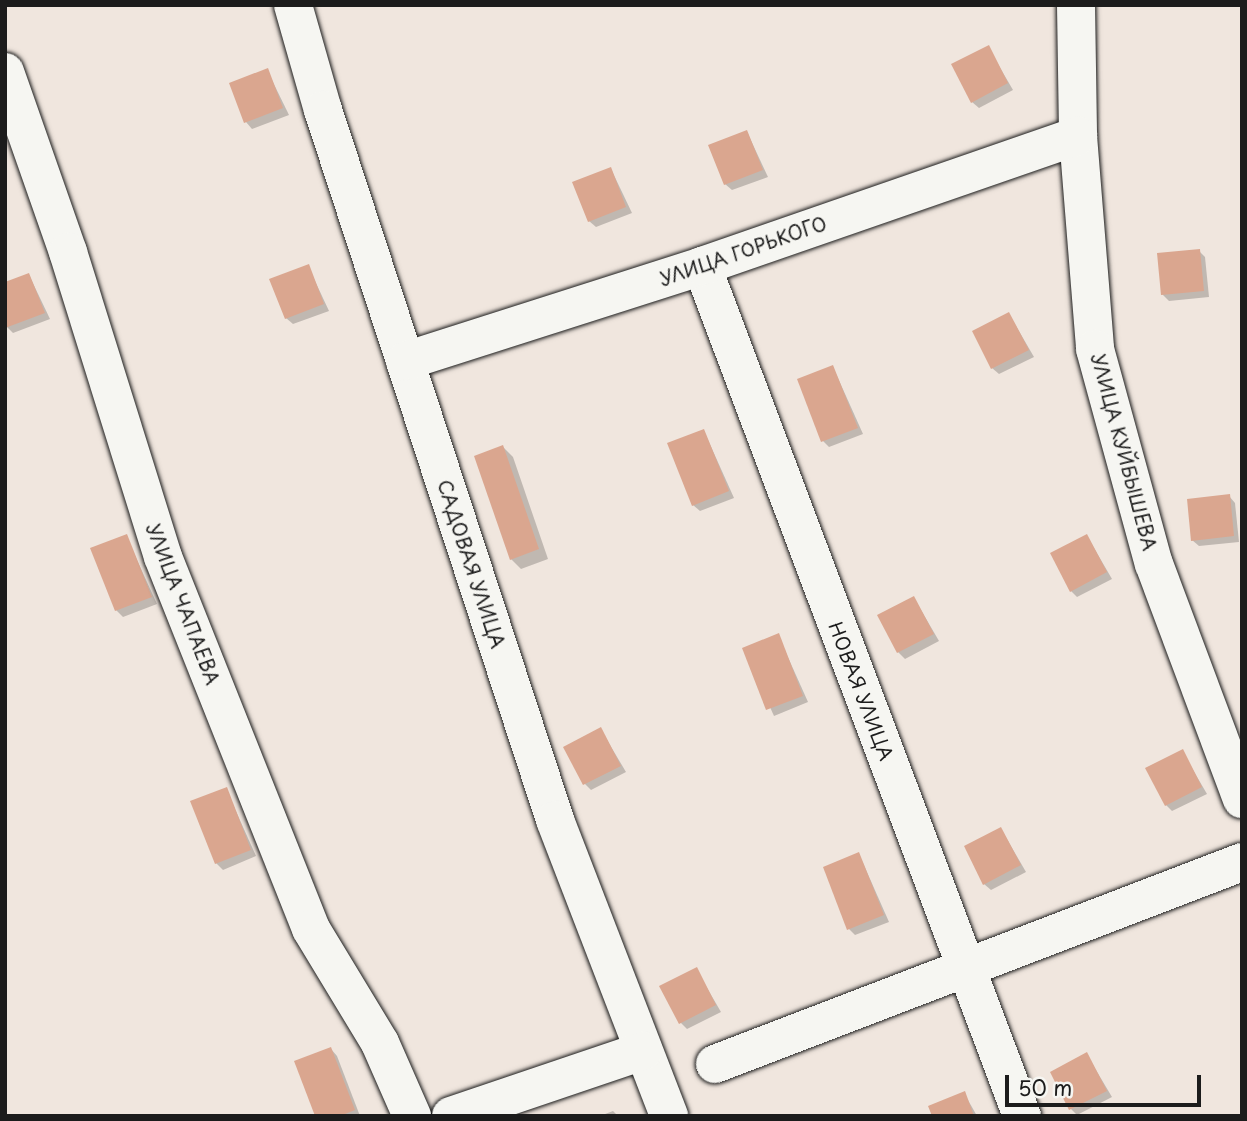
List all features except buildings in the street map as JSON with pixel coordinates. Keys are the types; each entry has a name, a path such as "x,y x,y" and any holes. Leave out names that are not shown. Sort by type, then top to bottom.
{"street":[{"name":"САДОВАЯ УЛИЦА","path":"293,5 555,820 669,1116"},
{"name":"УЛИЦА КУЙБЫШЕВА","path":"1076,5 1079,136 1096,349 1154,565 1242,799"},
{"name":"УЛИЦА ЧАПАЕВА","path":"5,72 68,252 163,557 311,929 380,1044 412,1116"},
{"name":"УЛИЦА ГОРЬКОГО","path":"405,360 702,266 1079,136"},
{"name":"НОВАЯ УЛИЦА","path":"702,266 1022,1116"},
{"path":"716,1064 1242,862"},
{"path":"451,1116 643,1051"}]}
